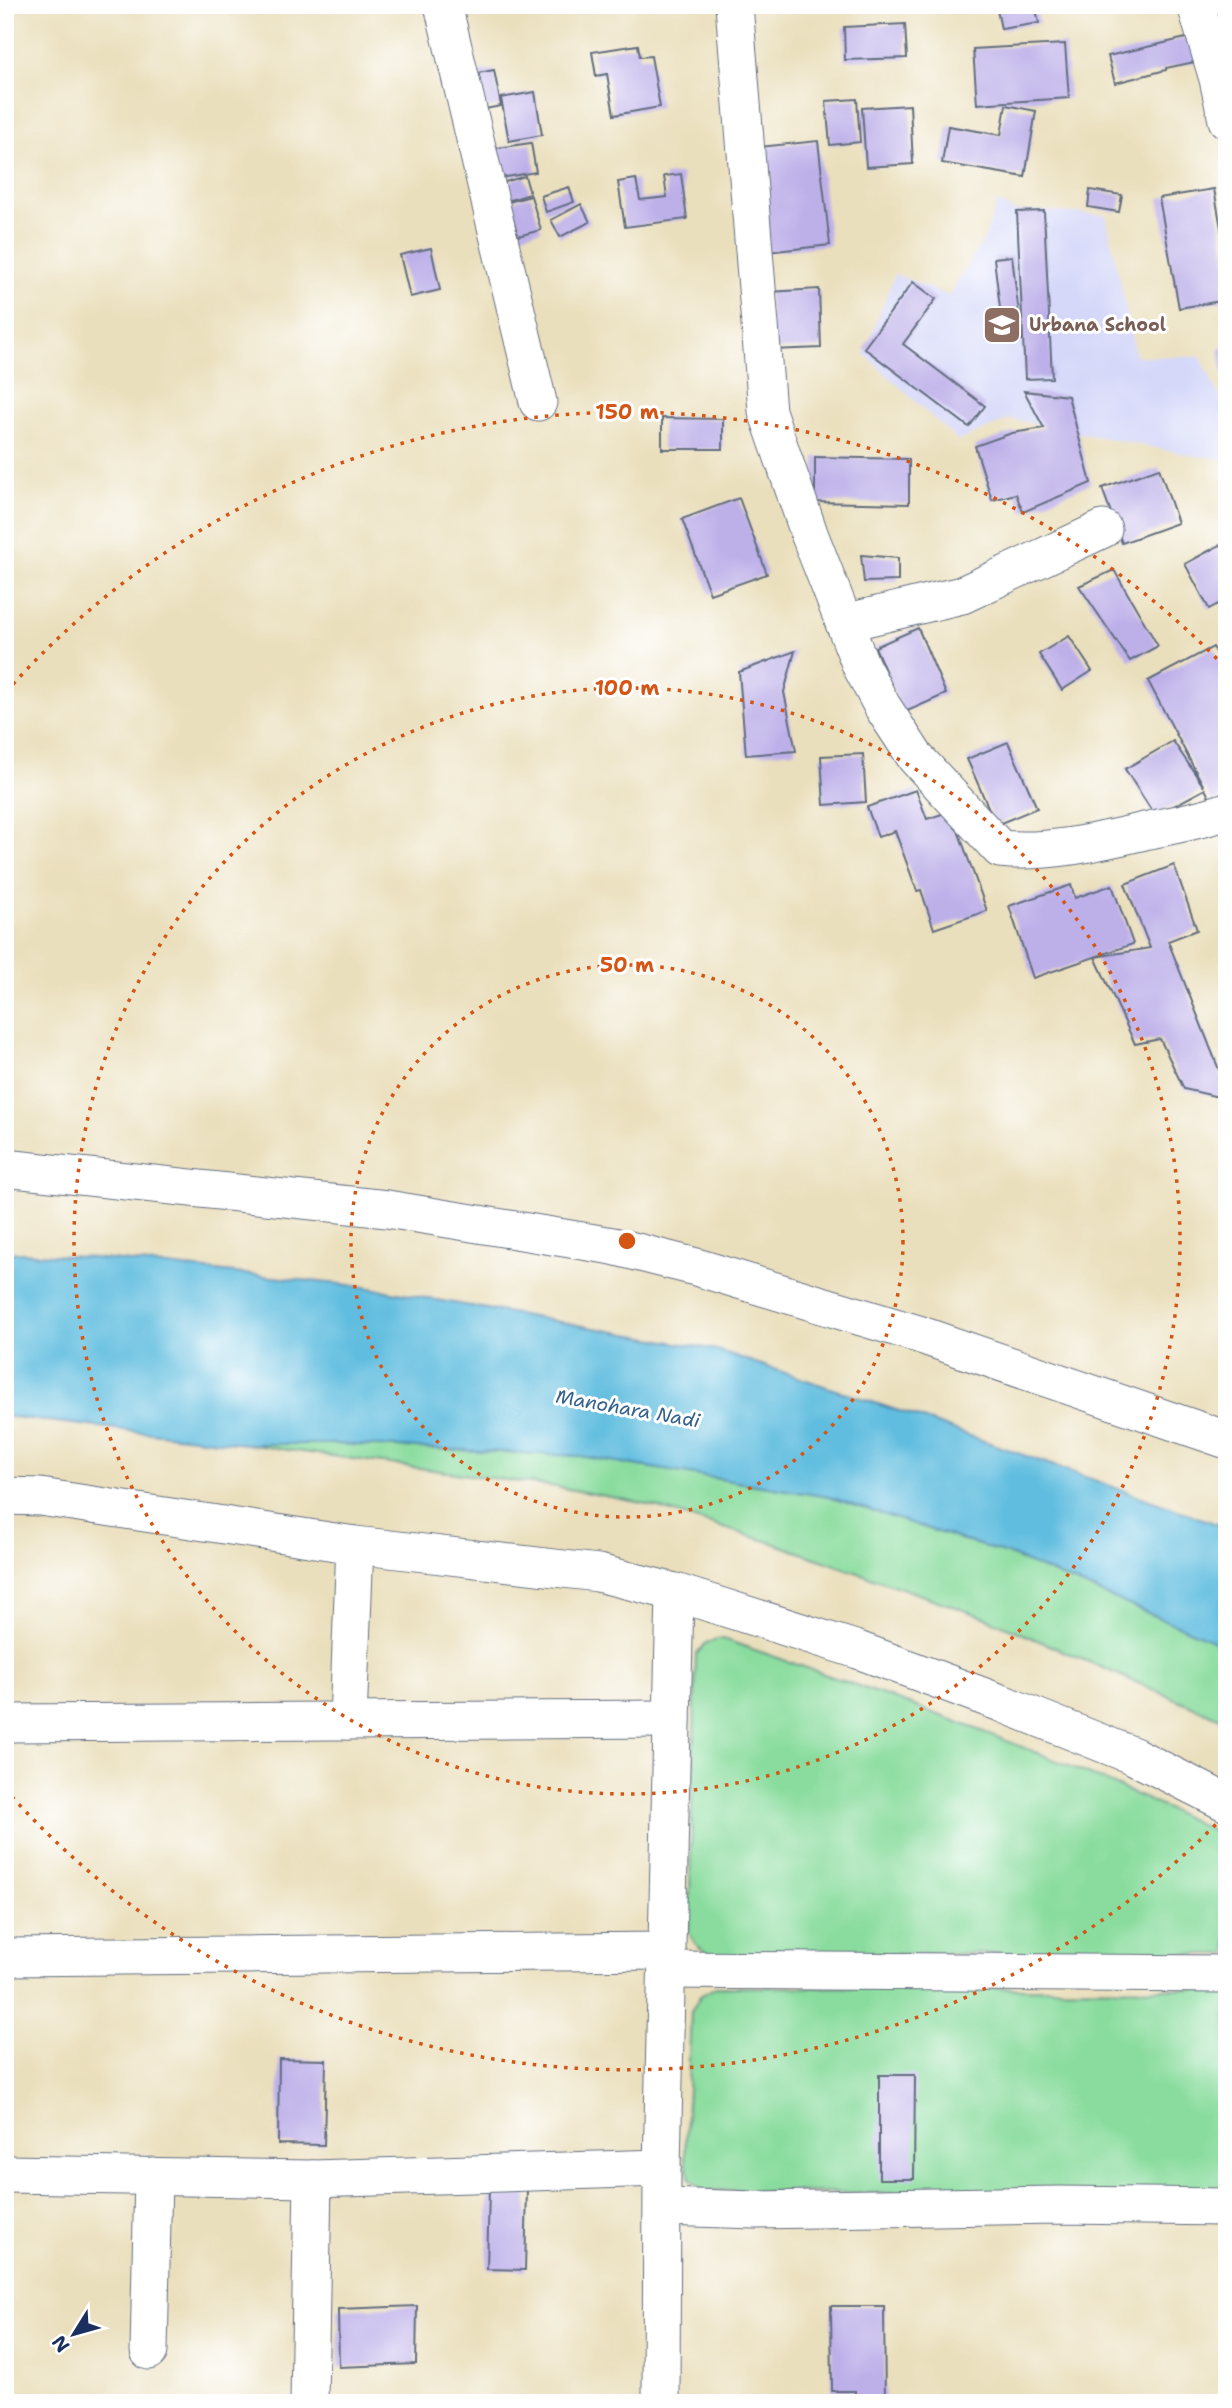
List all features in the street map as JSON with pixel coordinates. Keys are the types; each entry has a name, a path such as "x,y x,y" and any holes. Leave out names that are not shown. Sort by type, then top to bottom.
{"street":[{"path":"443,5 538,402"},
{"path":"734,5 767,411 844,623 861,666 882,706 916,758 1000,849 1019,851 1073,846 1203,819 1227,811"},
{"path":"1196,5 1227,120"},
{"path":"844,623 962,595 1103,529"},
{"path":"5,1168 387,1209 613,1245 696,1267 918,1334 1227,1440"},
{"path":"5,1496 40,1497 355,1545 598,1573 675,1592 858,1650 1001,1703 1134,1756 1227,1803"},
{"path":"348,1721 355,1545"},
{"path":"661,2403 662,2168 675,1592"},
{"path":"5,1723 672,1718"},
{"path":"5,1957 667,1960 1227,1974"},
{"path":"5,2174 313,2179 662,2168"},
{"path":"149,2351 153,2176"},
{"path":"309,2403 313,2179"},
{"path":"663,2207 756,2210 1060,2205 1227,2207"}],"shaded area":[{"name":"Urbana School","path":"997,202 1017,212 1106,215 1136,356 1201,357 1227,413 1227,459 1196,456 1010,419 958,441 864,354 895,274 949,296 986,235"}],"green space":[{"path":"245,1444 336,1444 580,1456 829,1497 1007,1554 1227,1646 1227,1721 981,1616 773,1543 642,1503 557,1487"},
{"path":"716,1639 787,1661 978,1730 1104,1781 1227,1838 1227,1954 718,1956 704,1951 689,1932 696,1654"},
{"path":"716,1987 1227,1989 1227,2200 703,2190 690,2179 685,2160 691,2012 700,1996"}],"water":[{"name":"Manohara Nadi","path":"5,1252 83,1257 359,1286 717,1350 914,1416 1217,1524 1227,1517 1227,1646 1007,1554 829,1497 580,1456 336,1444 245,1444 5,1416"}],"building":[{"path":"996,5 1035,5 1039,23 1001,29"},
{"path":"905,24 907,58 845,60 844,27"},
{"path":"1199,35 1204,60 1115,83 1108,56"},
{"path":"1065,44 1069,98 977,104 973,49"},
{"path":"638,45 640,57 651,56 660,107 614,115 607,74 596,76 592,52"},
{"path":"494,70 501,106 485,109 478,73"},
{"path":"535,92 542,135 509,141 501,98"},
{"path":"857,99 860,142 830,145 826,101"},
{"path":"910,105 913,164 866,167 862,108"},
{"path":"1006,105 1036,111 1025,177 942,163 948,126 1001,135"},
{"path":"818,141 830,245 767,252 749,148"},
{"path":"531,143 536,172 494,179 490,149"},
{"path":"681,174 687,219 625,227 618,182 636,179 640,200 667,197 664,176"},
{"path":"525,176 530,194 500,203 495,185"},
{"path":"569,187 574,202 546,212 541,196"},
{"path":"1214,189 1227,261 1227,300 1179,308 1159,198"},
{"path":"1090,190 1122,195 1119,212 1088,207"},
{"path":"531,196 541,230 518,236 508,202"},
{"path":"581,204 590,222 560,237 551,220"},
{"path":"1044,211 1052,378 1025,379 1017,212"},
{"path":"431,248 440,290 410,297 400,255"},
{"path":"1012,256 1022,340 1004,342 994,258"},
{"path":"913,282 936,299 903,344 985,406 969,427 864,348"},
{"path":"819,289 821,348 772,350 769,292"},
{"path":"1227,347 1227,383 1219,348"},
{"path":"1024,391 1068,396 1091,483 1023,512 1016,494 992,500 975,446 1012,433 1044,428"},
{"path":"662,418 723,419 723,449 662,449"},
{"path":"815,457 909,459 909,504 815,502"},
{"path":"1159,468 1178,523 1122,543 1102,488"},
{"path":"739,498 767,574 710,594 682,519"},
{"path":"1227,541 1227,599 1209,609 1185,564"},
{"path":"861,555 898,558 898,581 864,582"},
{"path":"1114,570 1158,646 1130,661 1079,586"},
{"path":"918,628 946,694 903,713 875,647"},
{"path":"1069,636 1092,671 1062,690 1039,654"},
{"path":"1213,647 1227,673 1227,796 1213,804 1205,789 1155,816 1125,769 1173,741 1204,787 1148,681"},
{"path":"795,651 784,692 796,751 746,755 739,672"},
{"path":"1008,742 1037,808 996,825 967,759"},
{"path":"863,754 866,802 824,805 821,756"},
{"path":"916,790 927,819 951,811 987,911 934,929 921,890 917,891 895,831 878,837 867,807"},
{"path":"1174,865 1197,930 1168,941 1227,1090 1227,1099 1184,1089 1160,1039 1135,1044 1095,957 1150,948 1125,884"},
{"path":"1071,885 1075,898 1112,885 1133,944 1033,978 1009,906"},
{"path":"279,2059 326,2060 324,2145 278,2144"},
{"path":"879,2075 915,2075 914,2179 879,2179"},
{"path":"489,2189 527,2190 525,2270 487,2269"},
{"path":"417,2306 416,2364 339,2367 338,2309"},
{"path":"831,2306 884,2306 885,2403 855,2403 855,2391 832,2391"}],"place":[{"name":"Urbana School","path":"1002,325"}]}
